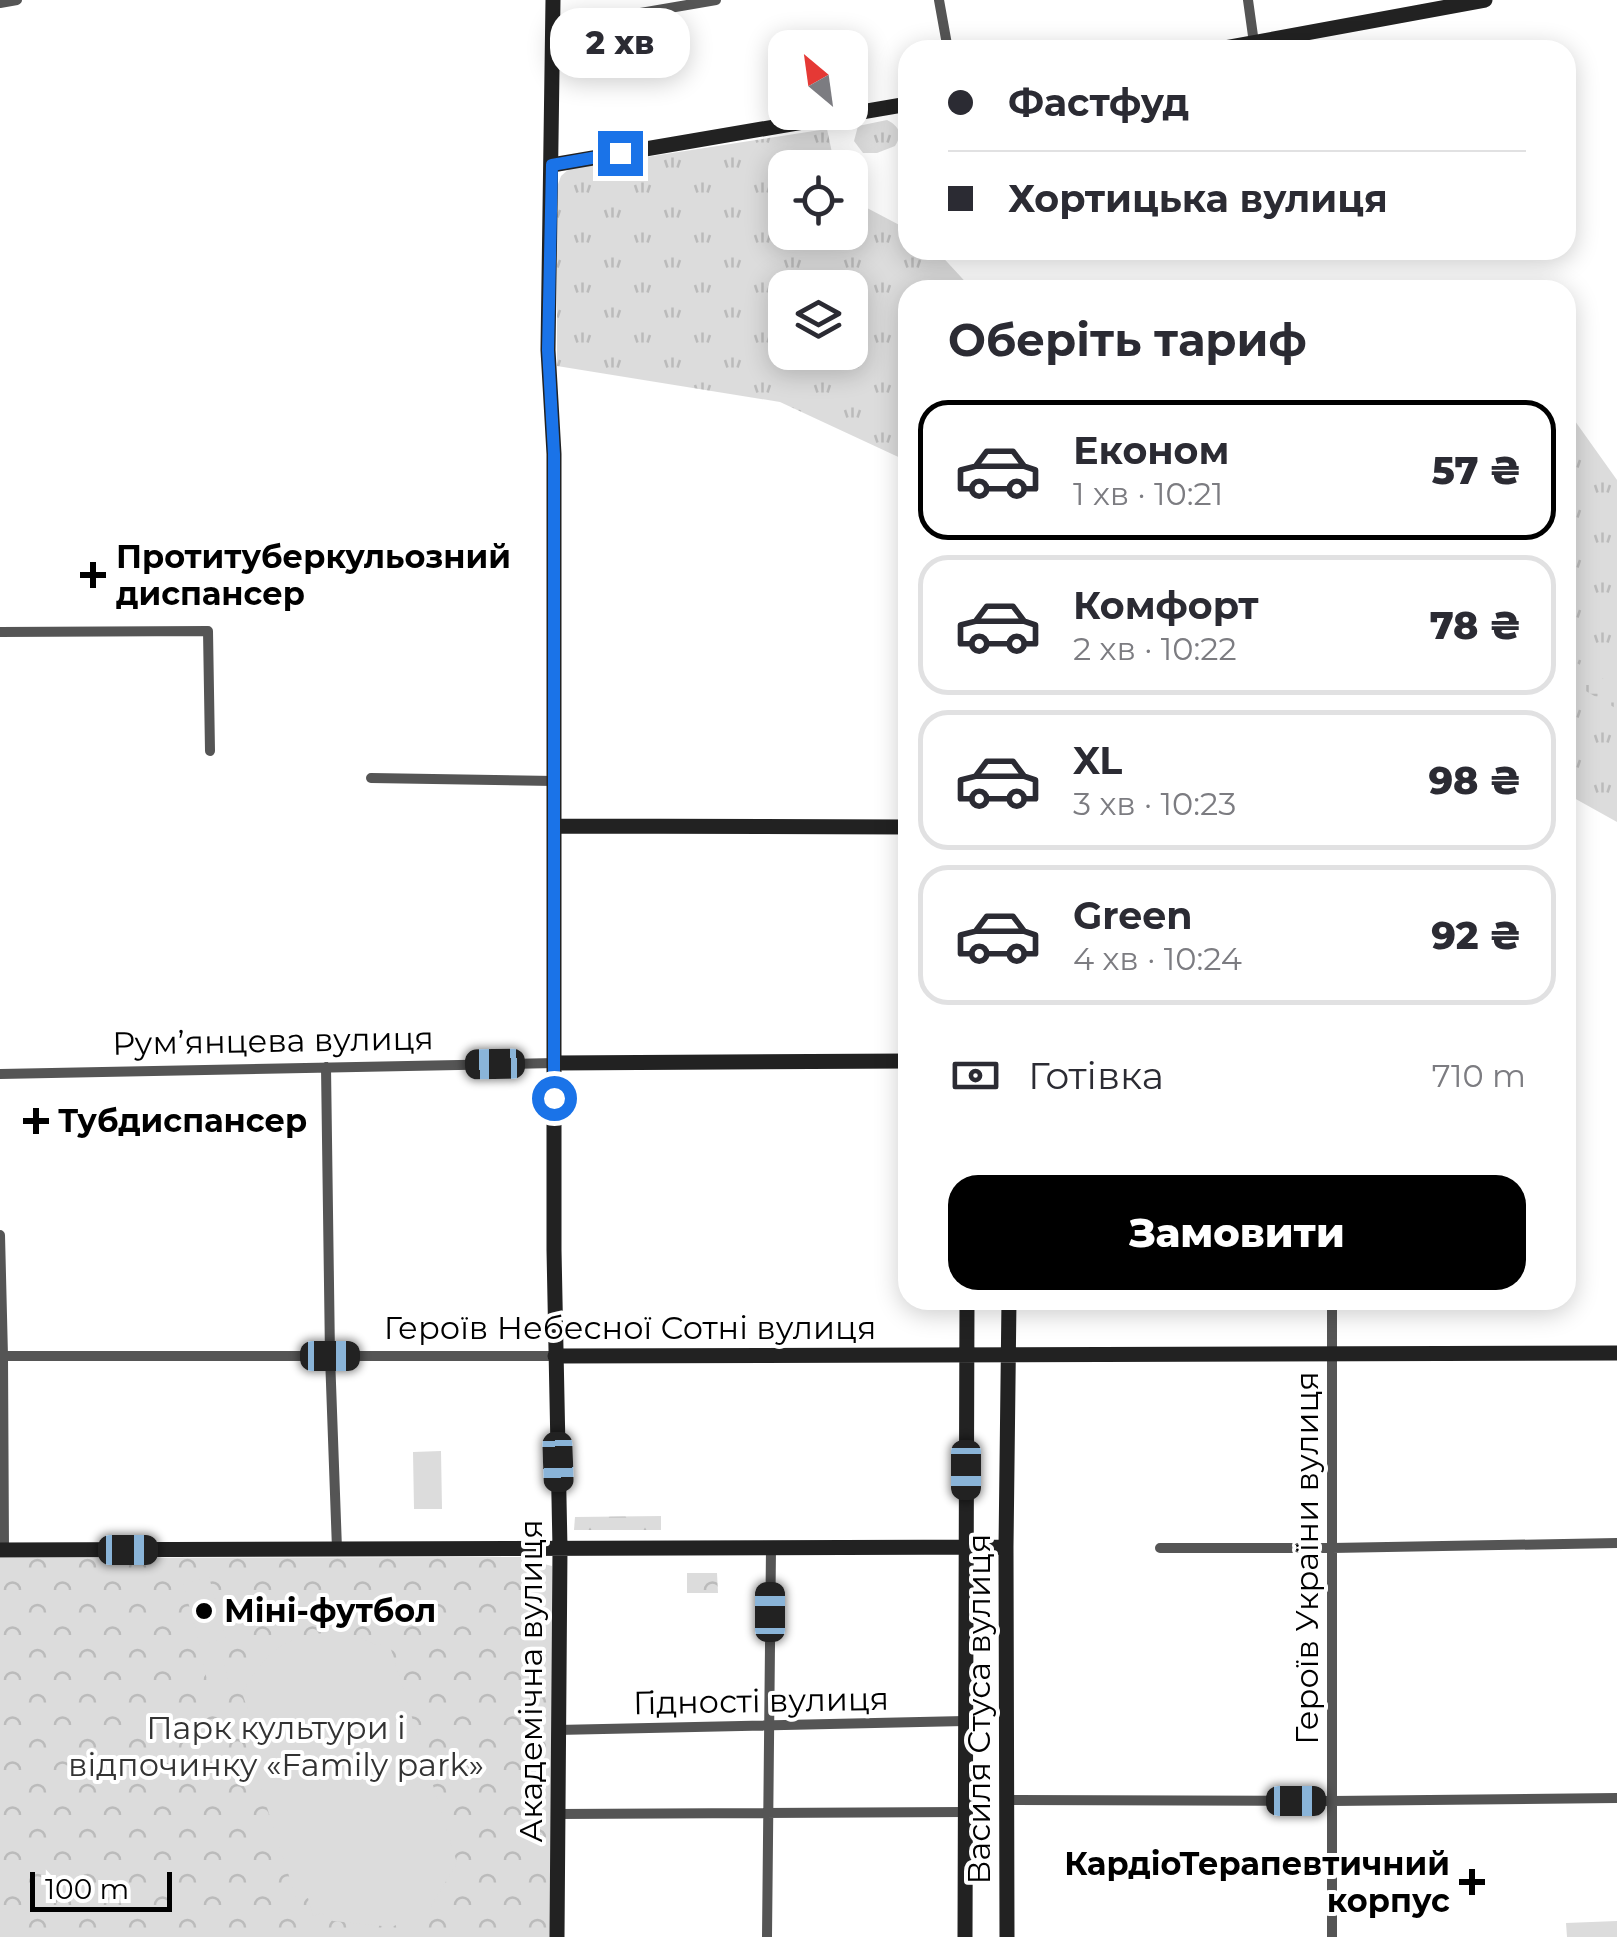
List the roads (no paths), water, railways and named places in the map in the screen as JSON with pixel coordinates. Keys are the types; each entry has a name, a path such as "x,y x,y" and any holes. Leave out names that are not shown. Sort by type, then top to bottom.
{"street":[{"path":"0,3 17,0"},
{"name":"Академічна вулиця","path":"553,0 548,350 554,454 555,1356 560,1548 557,1937"},
{"path":"553,28 716,0"},
{"path":"940,0 946,40"},
{"path":"1248,0 1254,40"},
{"path":"1270,40 1485,0"},
{"path":"552,165 898,106"},
{"path":"0,632 208,631 210,751"},
{"path":"371,778 554,781"},
{"path":"554,826 898,827"},
{"name":"Рум’янцева вулиця","path":"0,1074 554,1063 898,1061"},
{"path":"326,1067 330,1356 338,1549"},
{"path":"0,1234 2,1550 1006,1547"},
{"name":"Василя Стуса вулиця","path":"965,1937 966,1310"},
{"name":"Василя Стуса вулиця","path":"1007,1937 1009,1310"},
{"name":"Героїв України вулиця","path":"1332,1310 1332,1937"},
{"name":"Героїв Небесної Сотні вулиця","path":"3,1356 1617,1353"},
{"path":"1160,1548 1617,1542"},
{"path":"767,1937 771,1548"},
{"name":"Гідності вулиця","path":"557,1730 965,1722"},
{"path":"1007,1800 1617,1798"},
{"path":"557,1814 965,1812"}],"place":[{"name":"Протитуберкульозний диспансер","path":"93,575"},
{"name":"Тубдиспансер","path":"36,1121"},
{"name":"Міні-футбол","path":"204,1611"},
{"name":"КардіоТерапевтичний корпус","path":"1472,1882"}],"park label":[{"name":"Парк культури і відпочинку «Family park»","path":"276,1746"}]}
